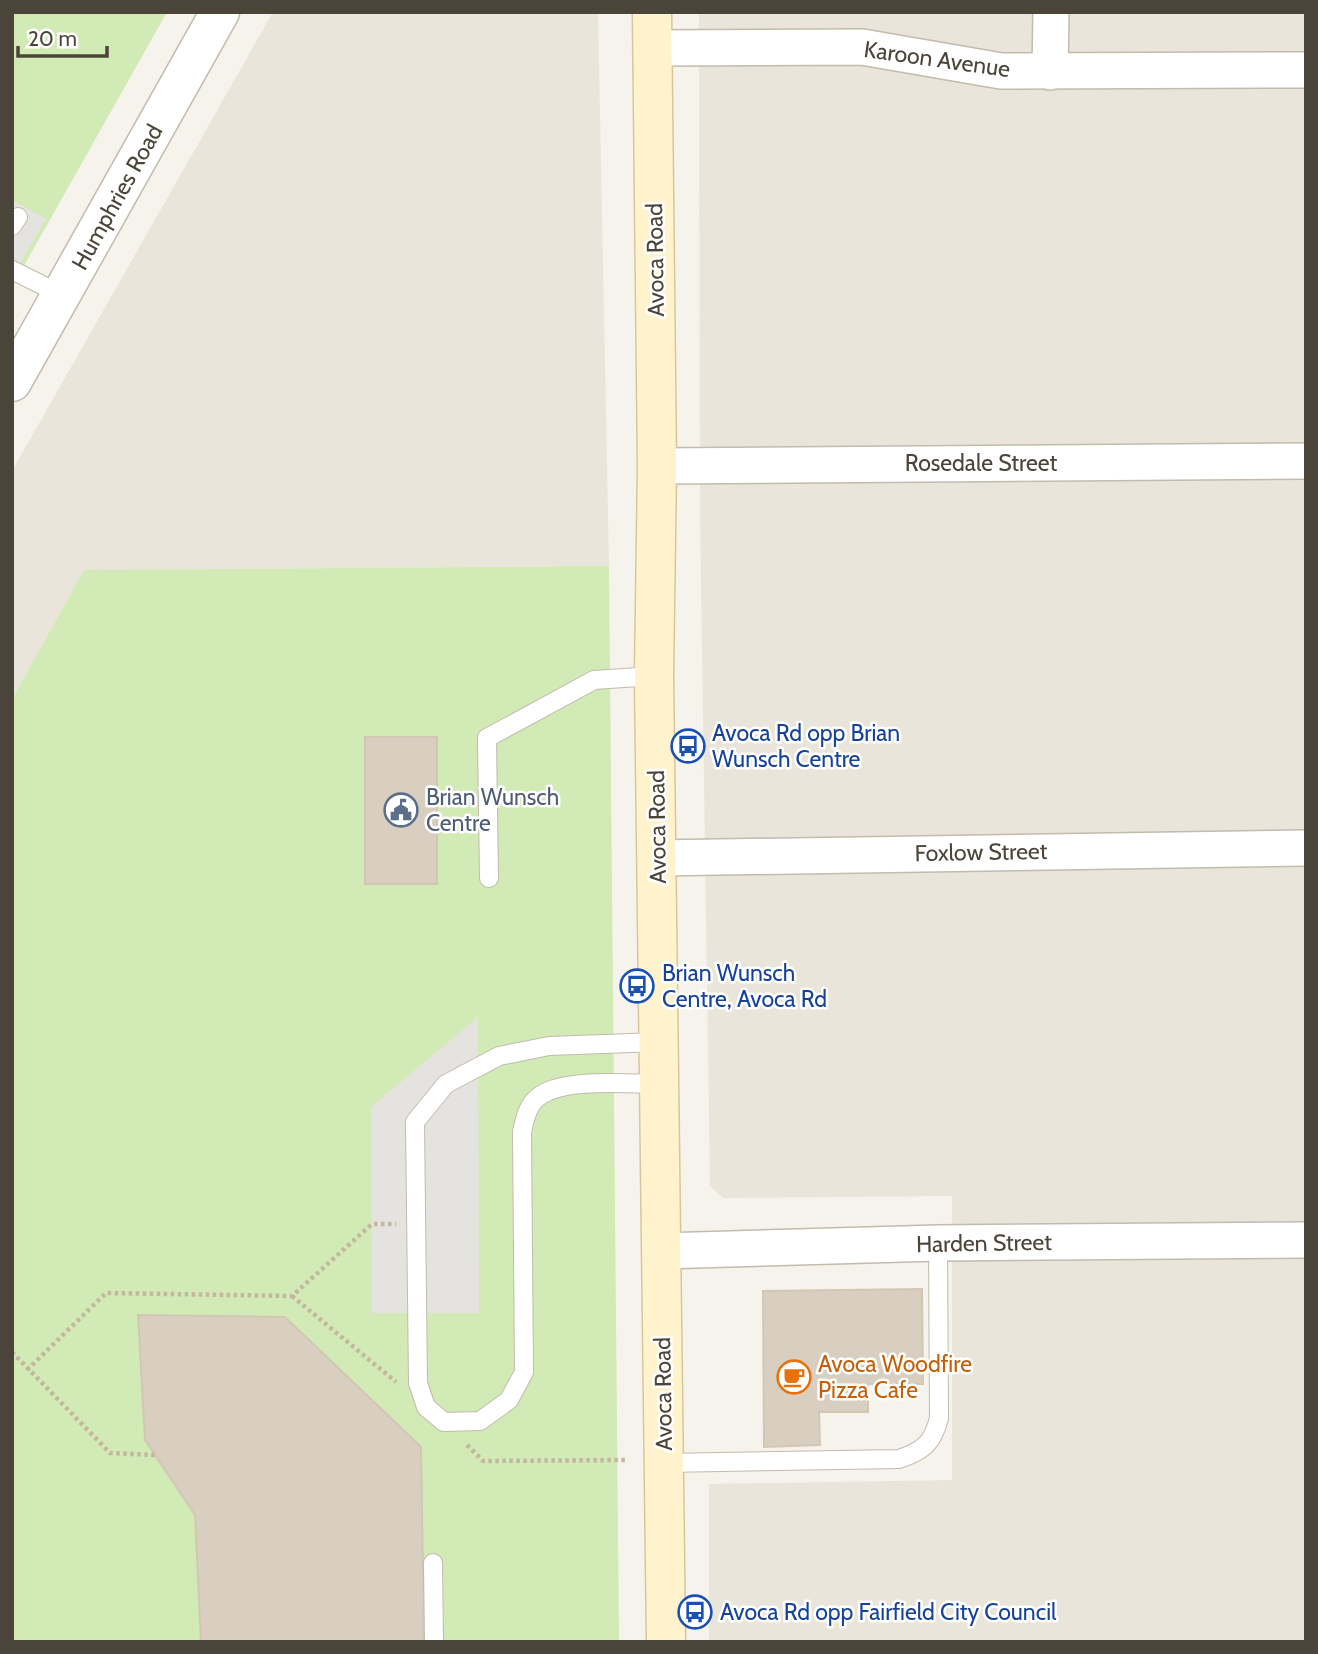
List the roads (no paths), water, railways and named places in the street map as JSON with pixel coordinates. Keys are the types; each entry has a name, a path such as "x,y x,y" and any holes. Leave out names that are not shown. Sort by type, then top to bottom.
{"main road":[{"name":"Avoca Road","path":"652,30 657,466 654,676 666,1642"}],"street":[{"name":"Humphries Road","path":"12,382 220,12"},
{"path":"1050,72 1051,12"},
{"name":"Karoon Avenue","path":"652,30 862,47 976,69 1050,72 1306,70"},
{"name":"Rosedale Street","path":"657,466 1306,461"},
{"name":"Foxlow Street","path":"657,858 1306,848"},
{"name":"Harden Street","path":"662,1251 938,1242 1306,1240"}],"lane":[{"path":"12,270 62,295"},
{"path":"489,878 487,738 594,680 654,676"},
{"path":"660,1042 549,1046 499,1056 446,1084 415,1122 414,1224 418,1383 426,1407 444,1422 480,1421 509,1400 524,1372 522,1132 527,1112 540,1095 560,1086 660,1084"},
{"path":"664,1463 900,1460 922,1452 935,1436 939,1418 938,1242"},
{"path":"433,1563 434,1642"}],"place":[{"name":"Avoca Rd opp Brian Wunsch Centre","path":"688,746"},
{"name":"Brian Wunsch Centre","path":"401,810"},
{"name":"Brian Wunsch Centre, Avoca Rd","path":"637,986"},
{"name":"Avoca Woodfire Pizza Cafe","path":"794,1377"},
{"name":"Avoca Rd opp Fairfield City Council","path":"695,1612"}]}
